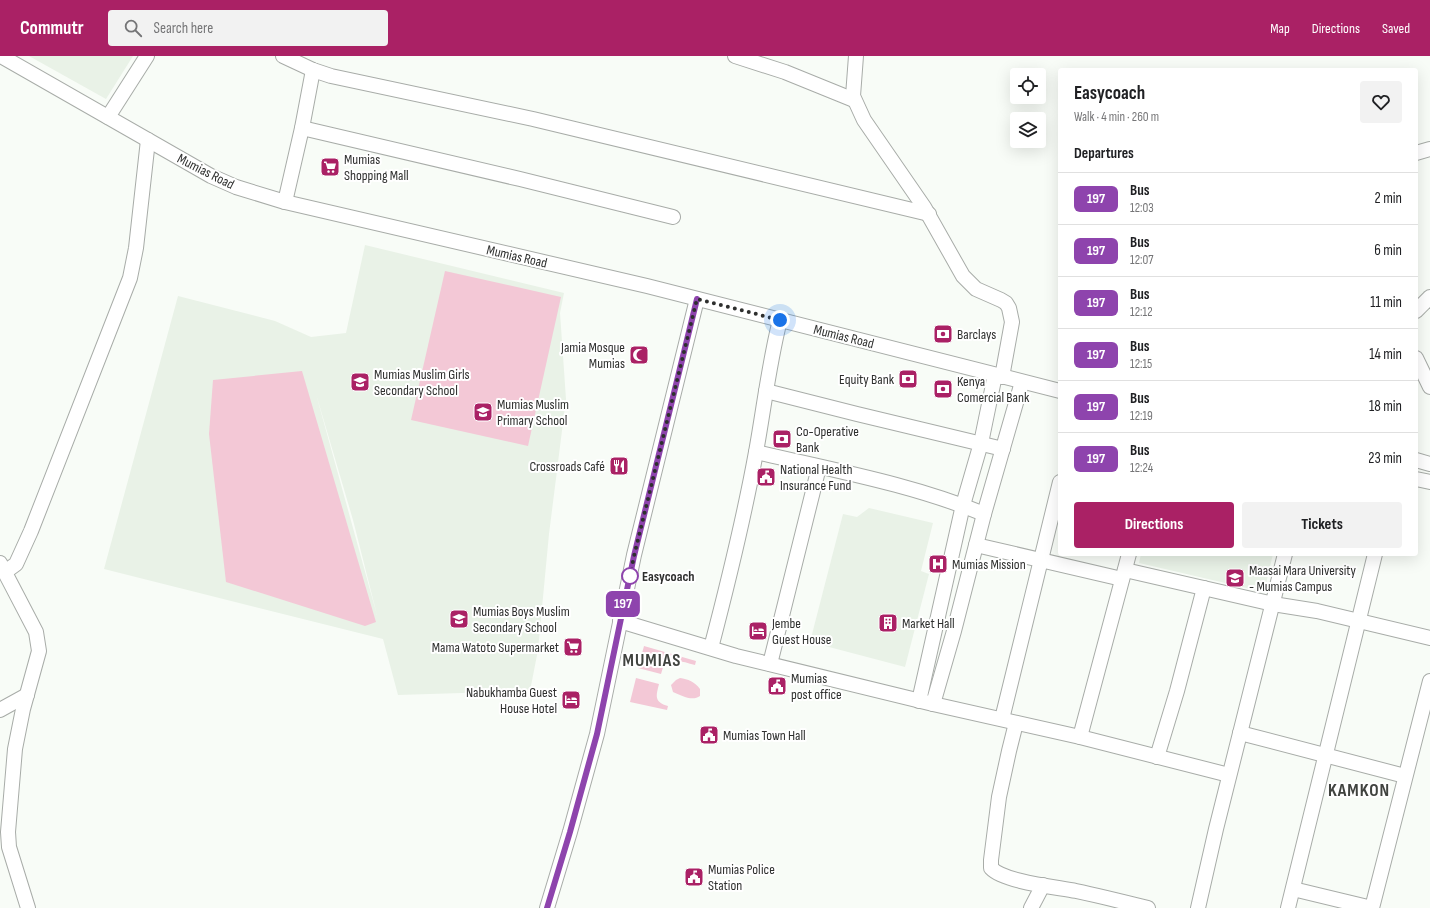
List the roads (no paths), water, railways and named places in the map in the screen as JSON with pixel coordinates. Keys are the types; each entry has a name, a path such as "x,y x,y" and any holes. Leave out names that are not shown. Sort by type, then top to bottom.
{"street":[{"name":"Mumias Road","path":"1,56 211,176 251,192 285,202 697,299 1058,391"},
{"path":"108,117 147,56"},
{"path":"282,56 313,70 331,76 541,121 929,214"},
{"path":"735,56 785,72 854,100"},
{"path":"856,56 853,86 854,100 870,128 929,214 956,265 966,280 976,289 1006,303 1009,308 1012,322 999,376 963,505 919,701"},
{"path":"285,202 302,128 313,70"},
{"path":"302,128 520,179 673,217"},
{"path":"28,908 9,847 8,832 15,749 39,651 36,632 2,567 16,564 31,531 130,278 136,248 148,140"},
{"path":"1418,153 1430,149"},
{"path":"1418,309 1430,297"},
{"path":"547,908 597,734 634,556 697,299"},
{"path":"711,648 733,563 756,452 780,320"},
{"path":"1418,362 1430,386"},
{"path":"1430,373 1430,386"},
{"path":"933,704 954,631 984,514 1022,382"},
{"path":"766,391 857,414 981,442 1003,449"},
{"path":"756,452 887,483 963,505 984,514"},
{"path":"1418,461 1430,464"},
{"path":"770,664 819,467"},
{"path":"1418,479 1430,482"},
{"path":"1002,719 1058,490"},
{"path":"976,545 1041,560 1204,588 1273,604 1316,611 1430,638"},
{"path":"1080,737 1128,556"},
{"path":"1198,908 1229,775 1285,556"},
{"path":"1288,908 1375,556"},
{"path":"1157,757 1177,692 1204,588"},
{"path":"620,621 736,656 919,701 1080,737 1229,775"},
{"path":"1293,889 1372,908 1430,680"},
{"path":"0,710 27,695"},
{"path":"1016,722 1008,751 999,797 991,867 994,871 1007,877 1148,908"},
{"path":"1240,733 1405,776"},
{"path":"1031,908 1043,885"}],"place":[{"name":"Mumias Shopping Mall","path":"330,167"},
{"name":"Barclays","path":"943,334"},
{"name":"Jamia Mosque Mumias","path":"639,355"},
{"name":"Equity Bank","path":"908,379"},
{"name":"Mumias Muslim Girls Secondary School","path":"360,382"},
{"name":"Kenya Comercial Bank","path":"943,389"},
{"name":"Mumias Muslim Primary School","path":"483,412"},
{"name":"Co-Operative Bank","path":"782,439"},
{"name":"Crossroads Café","path":"619,466"},
{"name":"National Health Insurance Fund","path":"766,477"},
{"name":"Mumias Mission","path":"938,564"},
{"name":"Easycoach","path":"630,576"},
{"name":"Maasai Mara University - Mumias Campus","path":"1235,578"},
{"name":"Mumias Boys Muslim Secondary School","path":"459,619"},
{"name":"Market Hall","path":"888,623"},
{"name":"Jembe Guest House","path":"758,631"},
{"name":"Mama Watoto Supermarket","path":"573,647"},
{"name":"Mumias post office","path":"777,686"},
{"name":"Nabukhamba Guest House Hotel","path":"571,700"},
{"name":"Mumias Town Hall","path":"709,735"},
{"name":"Mumias Police Station","path":"694,877"}],"district":[{"name":"MUMIAS","path":"652,660"},
{"name":"KAMKON","path":"1359,790"}]}
